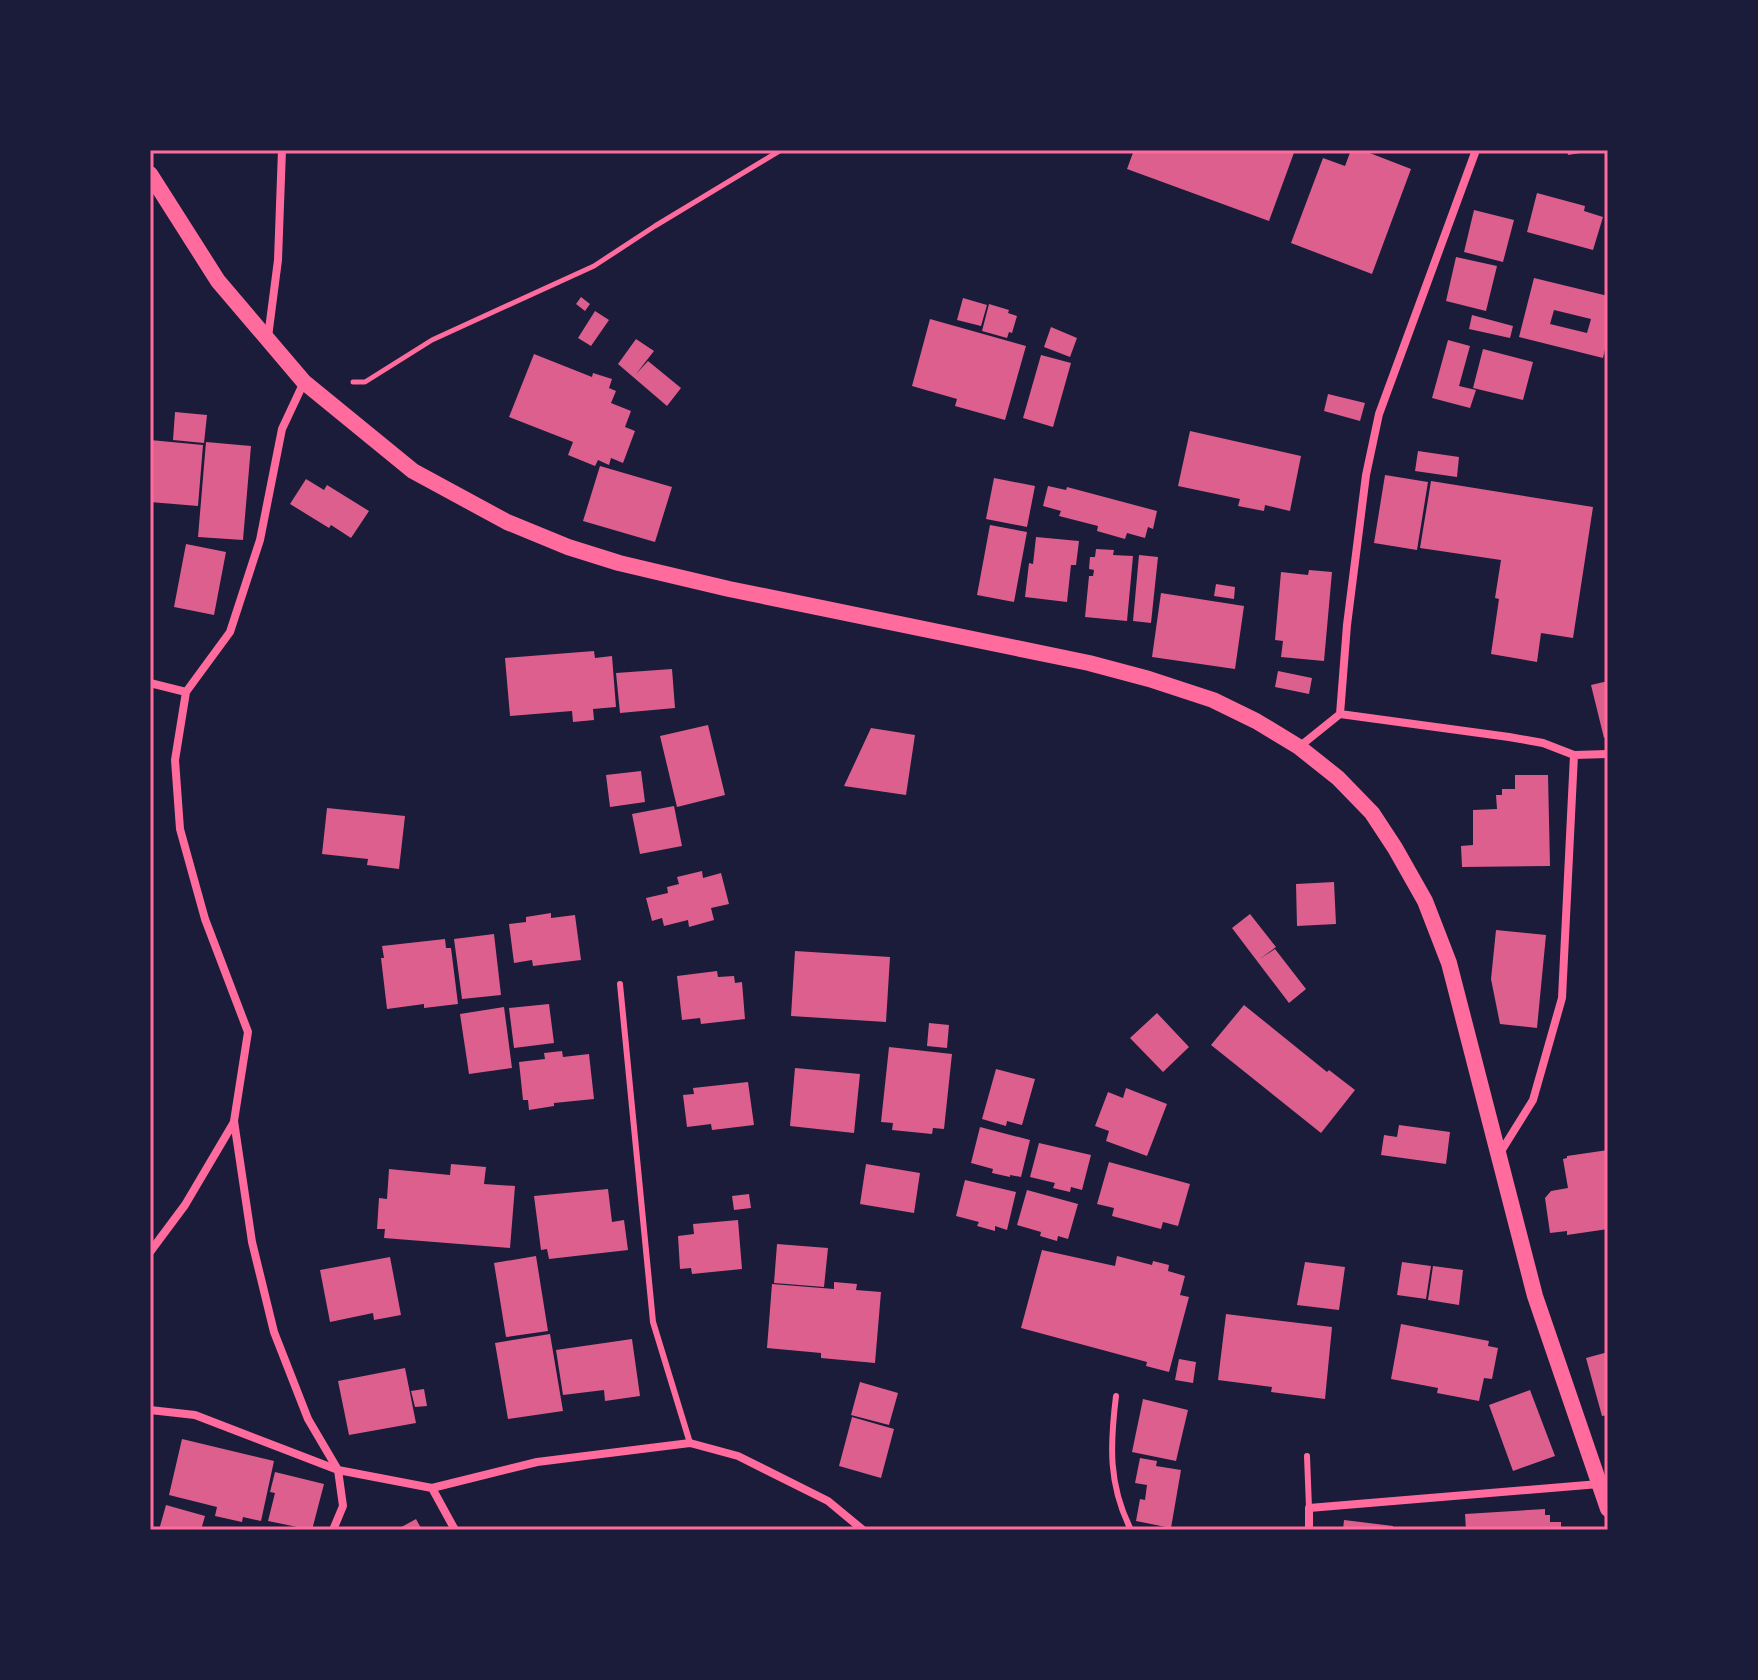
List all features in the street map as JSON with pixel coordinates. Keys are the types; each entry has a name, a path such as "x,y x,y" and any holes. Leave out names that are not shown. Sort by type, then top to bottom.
{"main road":[{"path":"150,174 218,281 304,382 413,471 507,522 568,547 619,563 729,589 999,643 1149,679 1213,700 1256,721 1299,747 1338,778 1372,813 1395,848 1425,901 1449,963 1535,1296 1608,1509"}],"street":[{"path":"268,341 278,260 282,150"},
{"path":"1340,714 1347,625 1366,475 1379,414 1476,150"},
{"path":"304,382 282,429 260,540 230,632 186,692 175,760 180,829 205,919 248,1032 234,1121 252,1242 274,1332 308,1419 338,1470 343,1506 333,1530"},
{"path":"150,683 186,692"},
{"path":"1299,747 1340,714 1509,737 1543,743 1574,755 1608,754"},
{"path":"1499,1154 1533,1100 1562,998 1574,755"},
{"path":"150,1252 185,1205 234,1121"},
{"path":"150,1410 195,1415 338,1470 432,1488 537,1462 690,1443 738,1456 828,1501 863,1530"},
{"path":"1309,1530 1309,1508 1599,1484"},
{"path":"432,1488 455,1530"}],"lane":[{"path":"620,984 653,1322 690,1443"},
{"path":"1116,1396 1111,1439 1112,1471 1119,1507 1131,1530"},
{"path":"1307,1456 1309,1508"}],"path":[{"path":"304,382 365,382 432,340 594,266 781,150"}],"building":[{"path":"1134,150 1295,150 1269,221 1127,169"},
{"path":"1351,150 1362,150 1411,169 1372,274 1291,243 1323,158 1345,166"},
{"path":"1567,150 1587,150 1587,152 1568,155"},
{"path":"1537,193 1585,206 1584,211 1603,217 1593,250 1527,232"},
{"path":"1474,210 1514,220 1503,262 1464,252"},
{"path":"1456,257 1497,266 1486,311 1446,301"},
{"path":"1534,278 1608,296 1608,336 1603,358 1519,337","holes":["1554,310 1591,319 1587,333 1550,324"]},
{"path":"581,297 590,304 585,311 576,304"},
{"path":"963,298 987,305 981,326 957,320"},
{"path":"989,304 1017,316 1012,333 1009,332 1007,338 982,331"},
{"path":"595,311 609,320 591,346 578,338"},
{"path":"1472,315 1513,326 1510,338 1469,329"},
{"path":"930,319 1026,346 1005,420 955,406 957,399 912,386"},
{"path":"1051,327 1077,338 1070,357 1044,347"},
{"path":"636,339 654,351 636,374 648,361 681,388 667,406 618,364"},
{"path":"1448,340 1470,346 1459,386 1476,390 1470,408 1432,398"},
{"path":"1483,349 1533,362 1523,400 1473,388"},
{"path":"534,354 592,377 593,373 612,379 609,388 616,391 611,403 631,411 625,427 635,431 623,463 611,458 609,465 598,460 595,466 568,455 573,442 509,417"},
{"path":"1041,355 1071,363 1053,427 1023,418"},
{"path":"1328,394 1365,403 1360,421 1324,411"},
{"path":"175,412 207,415 204,443 173,440"},
{"path":"1190,431 1301,456 1290,511 1265,505 1264,511 1238,506 1240,499 1178,486"},
{"path":"150,440 203,445 198,506 150,502"},
{"path":"206,442 251,446 243,540 198,537"},
{"path":"1418,451 1459,457 1457,477 1415,471"},
{"path":"600,466 672,487 655,542 583,521"},
{"path":"1385,475 1428,482 1417,550 1374,543"},
{"path":"994,478 1035,486 1027,527 986,519"},
{"path":"306,479 324,490 327,485 369,511 351,538 290,504"},
{"path":"1431,481 1593,507 1573,638 1541,633 1537,662 1491,654 1501,560 1420,548"},
{"path":"1048,486 1066,490 1067,487 1157,511 1153,529 1148,527 1145,538 1127,533 1125,539 1097,531 1098,526 1059,516 1061,511 1043,506"},
{"path":"990,525 1027,532 1014,602 977,595"},
{"path":"1036,537 1079,541 1076,565 1071,565 1067,602 1025,597"},
{"path":"186,544 226,552 214,615 174,607"},
{"path":"1096,549 1114,550 1113,555 1133,556 1127,621 1085,617 1089,576 1093,576 1094,570 1089,569 1090,557 1095,557"},
{"path":"1139,555 1158,557 1151,623 1133,621"},
{"path":"1309,570 1332,572 1324,661 1281,657 1283,641 1275,640 1281,572 1308,575"},
{"path":"1216,584 1235,587 1234,599 1214,596"},
{"path":"1161,593 1244,606 1235,669 1152,657"},
{"path":"594,651 595,658 612,656 616,707 593,709 594,720 573,722 572,711 510,716 505,658"},
{"path":"672,669 675,708 620,713 616,673"},
{"path":"1278,671 1312,678 1309,694 1275,687"},
{"path":"1608,681 1608,737 1604,738 1591,685"},
{"path":"708,725 725,795 677,807 660,736"},
{"path":"871,728 915,735 906,795 844,786"},
{"path":"641,771 645,802 610,807 606,775"},
{"path":"1515,775 1548,775 1550,866 1462,867 1461,846 1473,845 1473,810 1497,809 1496,795 1502,795 1502,789 1515,789"},
{"path":"674,806 682,846 640,854 632,814"},
{"path":"327,808 405,816 399,869 367,865 368,859 322,854"},
{"path":"702,871 703,878 721,873 729,904 711,908 714,920 689,927 688,920 664,926 662,918 652,921 646,898 668,893 667,887 679,884 677,877"},
{"path":"1334,882 1336,924 1297,926 1296,884"},
{"path":"551,913 551,918 575,915 581,960 533,966 532,960 514,963 509,924 526,922 526,917"},
{"path":"1250,914 1276,947 1261,958 1275,949 1306,989 1289,1003 1232,928"},
{"path":"1496,930 1546,935 1537,1028 1500,1024 1491,979"},
{"path":"494,934 501,995 462,999 454,939"},
{"path":"445,939 446,948 451,948 458,1004 387,1009 382,946"},
{"path":"795,951 890,957 886,1022 791,1016"},
{"path":"717,971 718,977 734,976 735,983 742,982 745,1019 701,1024 700,1018 682,1020 677,976"},
{"path":"549,1004 554,1043 514,1048 509,1008"},
{"path":"1244,1005 1327,1072 1329,1070 1355,1090 1321,1133 1211,1045"},
{"path":"504,1007 512,1068 469,1074 460,1014"},
{"path":"1157,1013 1189,1047 1163,1072 1130,1038"},
{"path":"929,1023 949,1025 947,1048 927,1046"},
{"path":"889,1047 952,1054 944,1129 933,1128 932,1134 892,1130 893,1123 881,1122"},
{"path":"562,1051 563,1057 589,1054 594,1099 554,1103 554,1106 529,1110 528,1100 523,1100 519,1062 545,1059 544,1053"},
{"path":"795,1068 860,1074 854,1133 790,1126"},
{"path":"996,1069 1035,1079 1022,1125 1007,1121 1006,1126 982,1119"},
{"path":"748,1082 754,1125 712,1130 711,1124 687,1127 683,1095 694,1094 693,1088"},
{"path":"1126,1088 1167,1104 1147,1156 1106,1141 1109,1131 1095,1126 1108,1092 1123,1098"},
{"path":"1399,1125 1450,1132 1446,1164 1381,1155 1384,1135 1397,1137"},
{"path":"980,1127 1030,1140 1021,1177 992,1173 993,1169 971,1163"},
{"path":"1039,1143 1091,1155 1082,1190 1071,1187 1070,1192 1053,1188 1055,1183 1030,1177"},
{"path":"1608,1150 1608,1229 1567,1235 1567,1231 1550,1233 1545,1198 1551,1191 1568,1188 1563,1159"},
{"path":"1109,1162 1190,1184 1178,1226 1163,1222 1161,1229 1112,1216 1114,1208 1097,1204"},
{"path":"451,1164 486,1167 484,1184 515,1186 510,1248 384,1238 385,1229 377,1229 379,1198 387,1199 389,1169 450,1175"},
{"path":"866,1164 920,1173 914,1213 860,1204"},
{"path":"965,1180 1016,1192 1007,1230 995,1226 995,1231 977,1226 979,1222 956,1216"},
{"path":"608,1189 612,1222 624,1220 628,1250 549,1259 547,1249 541,1250 534,1196"},
{"path":"1027,1190 1078,1204 1068,1239 1058,1236 1057,1241 1040,1236 1041,1232 1017,1225"},
{"path":"749,1194 751,1208 734,1210 732,1196"},
{"path":"738,1220 742,1269 692,1274 691,1268 680,1269 678,1236 694,1234 693,1224"},
{"path":"777,1244 828,1248 824,1287 774,1283"},
{"path":"1042,1250 1115,1266 1117,1256 1152,1265 1153,1261 1169,1265 1168,1271 1185,1276 1180,1295 1189,1297 1169,1372 1146,1366 1147,1362 1021,1328"},
{"path":"536,1256 548,1331 506,1337 494,1263"},
{"path":"390,1257 401,1315 374,1320 373,1313 330,1322 320,1270"},
{"path":"1305,1262 1345,1267 1339,1310 1297,1305"},
{"path":"1402,1262 1431,1266 1426,1299 1397,1295"},
{"path":"1433,1266 1463,1270 1459,1305 1428,1300"},
{"path":"834,1282 857,1284 856,1290 881,1292 875,1363 821,1358 821,1353 767,1348 772,1284 834,1289"},
{"path":"1226,1314 1332,1327 1325,1399 1271,1392 1272,1387 1218,1380"},
{"path":"1401,1324 1489,1341 1488,1346 1498,1348 1492,1379 1484,1378 1479,1401 1437,1393 1438,1388 1391,1379"},
{"path":"550,1334 563,1411 508,1419 495,1343"},
{"path":"632,1339 640,1396 605,1401 604,1390 563,1395 556,1350"},
{"path":"1608,1352 1608,1415 1602,1416 1586,1358"},
{"path":"1179,1359 1196,1362 1193,1383 1175,1380"},
{"path":"405,1368 416,1423 349,1435 338,1381"},
{"path":"860,1382 898,1393 889,1425 851,1415"},
{"path":"424,1389 427,1406 415,1407 411,1391"},
{"path":"1530,1390 1555,1456 1513,1471 1489,1405"},
{"path":"1143,1399 1188,1410 1176,1461 1132,1452"},
{"path":"852,1417 894,1429 881,1478 839,1466"},
{"path":"182,1439 274,1461 261,1521 243,1517 242,1522 215,1516 217,1507 169,1495"},
{"path":"1140,1458 1157,1461 1156,1466 1181,1470 1171,1528 1136,1521 1140,1499 1145,1500 1147,1485 1135,1483"},
{"path":"275,1472 324,1484 312,1530 268,1521 275,1493 270,1492"},
{"path":"166,1505 205,1516 201,1530 159,1530"},
{"path":"1545,1509 1545,1515 1550,1515 1550,1522 1561,1522 1561,1530 1466,1530 1465,1514"},
{"path":"416,1519 422,1530 396,1530"},
{"path":"1344,1520 1393,1526 1393,1530 1343,1530"}]}
